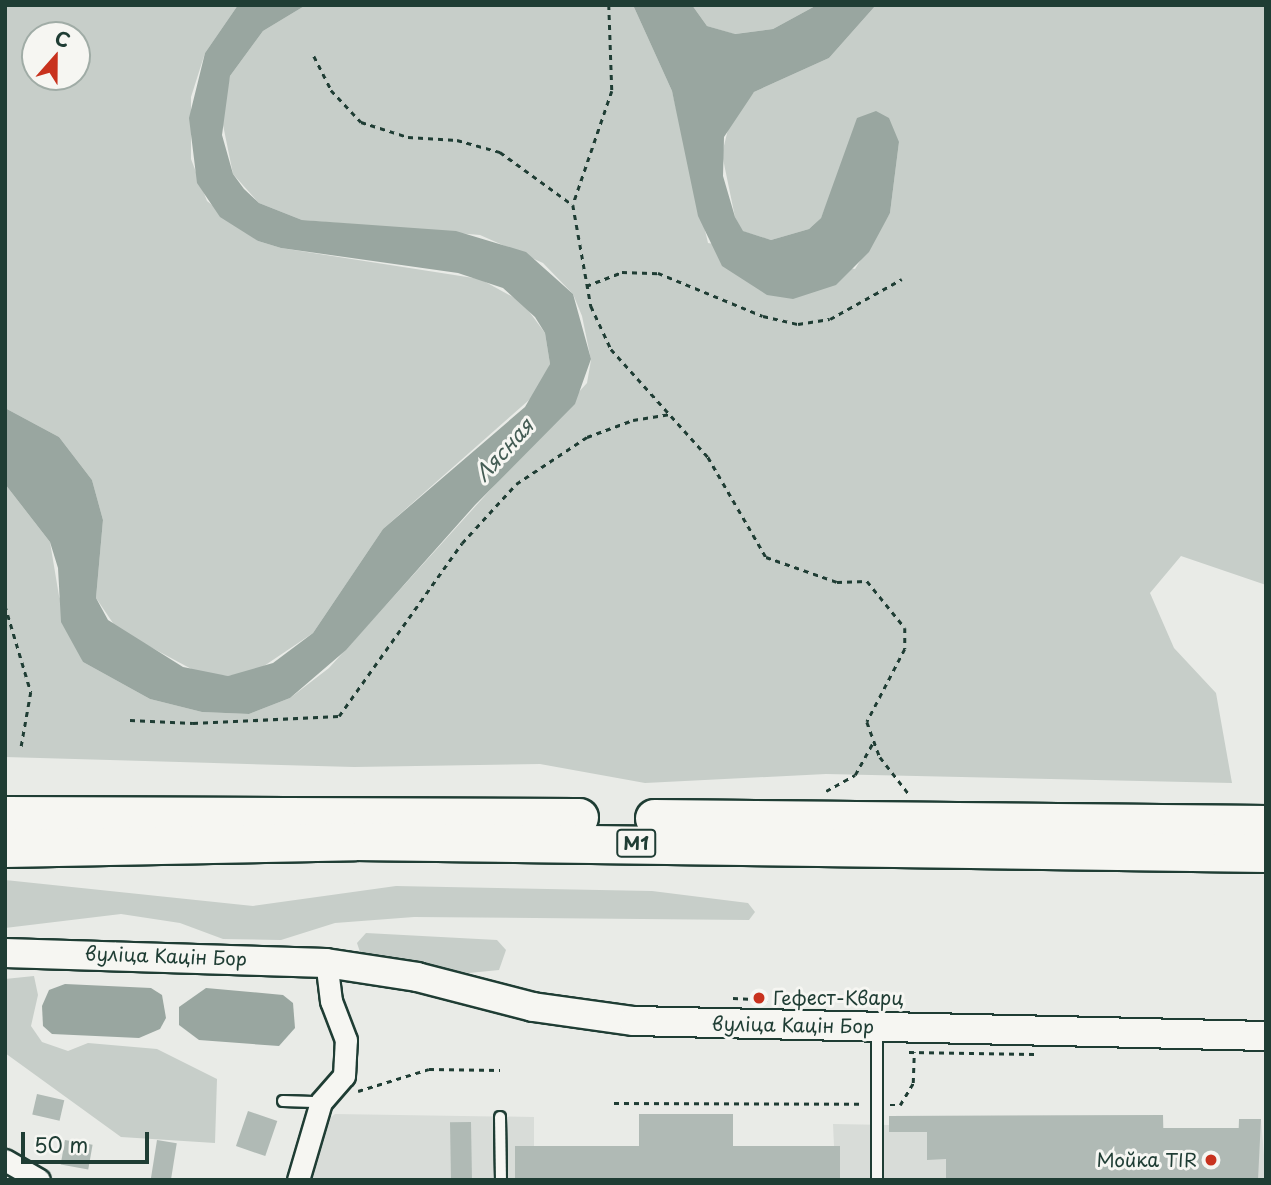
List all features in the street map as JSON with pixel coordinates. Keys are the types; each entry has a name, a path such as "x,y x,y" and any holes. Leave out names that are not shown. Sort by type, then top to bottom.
{"highway":[{"name":"М1","path":"5,815 1266,824"},
{"name":"М1","path":"5,848 369,841 1266,853"}],"main road":[{"name":"вуліца Кацін Бор","path":"5,953 326,963 417,976 533,1007 634,1021 1266,1035"}],"street":[{"path":"298,1180 321,1102 344,1076 346,1040 331,1001 326,963"},
{"path":"5,1160 39,1180"}],"lane":[{"path":"877,1026 877,1180"},
{"path":"283,1101 321,1102"},
{"path":"500,1116 501,1180"}],"path":[{"path":"609,5 612,91 573,205 586,286 611,349 708,457 766,557 836,582 867,581 905,628 905,649 867,722 873,743 904,789 938,821"},
{"path":"314,56 331,90 361,122 408,137 457,141 500,152 573,205"},
{"path":"586,286 622,272 658,273 763,316 798,324 830,318 902,279"},
{"path":"130,720 193,723 339,716 462,543 516,484 587,437 633,420 671,414"},
{"path":"5,605 31,692 21,749"},
{"path":"822,793 855,775 873,743"},
{"path":"733,998 825,1003"},
{"path":"321,1102 429,1069 500,1070"},
{"path":"614,1102 836,1104"}],"shaded area":[{"path":"5,5 238,5 205,53 191,97 191,159 207,201 258,241 281,248 480,279 522,302 545,333 550,364 537,393 383,529 313,633 258,670 228,676 197,672 117,629 96,598 103,520 92,480 59,437 5,408"},
{"path":"306,5 633,5 672,91 708,243 855,269 890,213 899,142 845,158 821,218 809,229 771,240 742,231 735,217 722,154 730,121 754,92 829,58 876,5 1266,5 1266,585 1181,556 1150,593 1174,648 1216,693 1232,783 826,774 645,783 540,764 354,767 5,757 5,484 50,542 59,596 83,662 150,699 202,712 249,714 290,698 329,668 587,383 591,360 582,316 573,294 543,263 480,235 302,220 259,203 233,174 221,115 230,76 263,31"},
{"path":"692,5 817,5 773,29 734,34 707,26"},
{"path":"5,880 253,906 396,886 652,891 748,903 755,912 749,920 414,917 335,923 281,940 223,939 180,923 121,914 5,928"},
{"path":"366,933 497,940 506,950 499,970 469,973 360,952 357,943"},
{"path":"34,976 38,995 31,1026 42,1042 68,1051 88,1043 157,1049 217,1079 215,1143 121,1137 5,1053 5,979"},
{"path":"335,1114 534,1117 534,1146 834,1146 833,1124 889,1125 889,1116 1163,1115 1164,1128 1238,1128 1239,1119 1261,1119 1266,1180 309,1180 326,1121"}],"water":[{"name":"Лясная","path":"238,5 306,5 263,31 230,76 222,135 233,174 244,189 259,203 302,220 456,231 526,252 573,294 591,359 575,404 475,505 346,650 290,698 249,714 202,712 150,699 83,662 61,622 58,568 50,542 5,484 5,408 59,437 92,480 103,520 96,598 108,620 183,667 228,676 273,663 313,633 383,529 525,407 550,364 545,333 535,317 503,288 458,273 281,248 258,241 220,217 197,183 189,118 205,53"},
{"path":"633,5 692,5 707,26 735,34 773,29 817,5 876,5 829,58 754,92 724,137 723,176 735,217 743,231 771,240 809,229 821,218 857,118 876,111 889,118 899,142 890,213 869,252 836,285 793,299 767,295 722,266 698,216 672,91"},
{"path":"65,984 151,988 162,995 166,1018 160,1029 139,1038 52,1034 43,1026 42,1006 49,990"},
{"path":"206,988 283,995 293,1003 295,1028 279,1046 199,1040 179,1025 179,1007"}],"building":[{"path":"37,1094 64,1100 60,1121 32,1114"},
{"path":"248,1111 277,1121 265,1156 236,1146"},
{"path":"639,1114 733,1114 733,1146 840,1146 840,1180 515,1180 515,1146 639,1146"},
{"path":"1163,1115 1163,1128 1239,1128 1239,1119 1261,1119 1258,1180 946,1180 946,1159 927,1160 927,1132 889,1132 889,1116"},
{"path":"450,1122 471,1122 472,1180 451,1180"},
{"path":"65,1140 93,1145 88,1169 61,1165"},
{"path":"157,1140 177,1143 171,1180 151,1180"}],"place":[{"name":"Гефест-Кварц","path":"759,998"},
{"name":"Мойка TIR","path":"1211,1160"}]}
